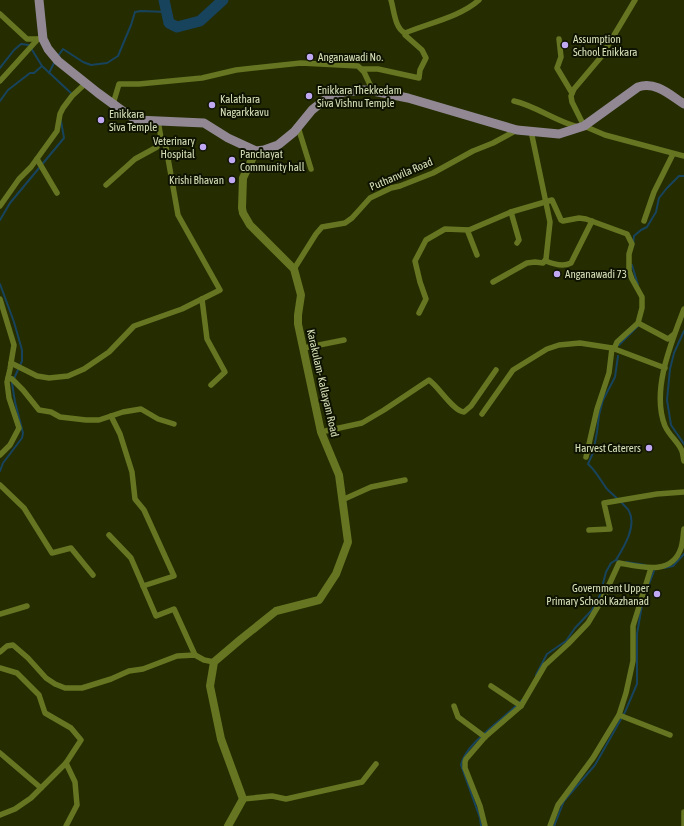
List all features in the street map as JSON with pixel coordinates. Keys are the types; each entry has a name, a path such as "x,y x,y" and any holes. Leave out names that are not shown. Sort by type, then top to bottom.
{"main road":[{"path":"39,0 40,39 56,59 113,104 137,120 204,124 228,138 256,151 278,145 298,128 312,110 322,101 333,95 364,90 408,98 517,130 559,134 582,127 638,86 644,85 657,87 684,104"}],"street":[{"path":"113,104 119,84 139,84 202,78 236,70 301,63 358,66 362,69 378,69 419,78 420,70 426,58 422,50 405,35 405,33 401,32 398,27 391,0"},
{"path":"405,33 473,6 479,0"},
{"path":"572,93 577,85 601,58 635,0"},
{"path":"0,14 27,39 40,39"},
{"path":"0,81 33,44 40,39"},
{"path":"559,39 561,58 557,68 572,93 572,102 582,127"},
{"path":"362,69 373,91"},
{"path":"0,206 19,179 37,159 57,131 60,114 74,94 86,83"},
{"path":"514,101 523,103 550,116 605,135 684,156"},
{"path":"14,364 37,376 50,378 68,376 84,369 109,352 134,326 182,309 220,290 178,216 166,147 161,138 158,121"},
{"path":"298,128 311,169"},
{"name":"Puthanvila Road","path":"294,269 322,226 345,223 352,218 370,198 433,173 473,151 493,143 517,130"},
{"path":"531,131 550,222 546,260"},
{"path":"106,185 135,159 157,147 161,138"},
{"path":"256,151 242,178 243,213 255,231 294,269"},
{"path":"644,221 654,192 673,154"},
{"path":"37,159 57,193"},
{"path":"419,313 426,300 415,262 426,240 445,229 469,230 511,212 552,200 561,220 563,221 580,218 627,234 632,244 629,271 642,297 642,308 638,323 617,342 613,348 609,373 596,409 586,458"},
{"path":"511,212 519,240 517,243"},
{"path":"546,260 550,263 566,266 571,263 592,221"},
{"path":"469,230 468,232 471,242 477,255"},
{"path":"493,282 527,263 543,263 546,260"},
{"name":"Karakulam- Kallayam Road","path":"214,662 241,638 276,611 319,600 336,574 348,542 339,475 321,432 298,324 301,295 294,269"},
{"path":"0,299 14,345 14,364 7,382 8,398 19,428 10,445 0,455"},
{"path":"202,299 207,339 225,372 211,386"},
{"path":"684,309 674,334 662,377 661,397 661,410 665,427 683,449 684,461"},
{"path":"638,323 668,339 674,334"},
{"path":"304,348 344,340"},
{"path":"482,414 513,370 547,349 559,345 580,343 613,348 665,368"},
{"path":"321,432 362,423 429,380 439,388 442,394 459,410 464,412 471,406 496,370"},
{"path":"8,378 12,379 23,390 39,410 50,412 60,417 99,420 123,412 140,409 158,419 174,424"},
{"path":"111,416 120,434 132,472 135,500 144,510 174,576 143,586"},
{"path":"342,500 371,487 405,480"},
{"path":"0,485 24,508 52,553 71,548 93,575"},
{"path":"590,530 610,529 604,503 657,494 684,492"},
{"path":"485,826 480,806 465,765 466,759 485,737 521,706 545,665 588,623 603,598 619,563 653,568 666,566 676,559 681,548 684,529"},
{"path":"109,535 131,558 156,616 174,609 195,656"},
{"path":"550,826 558,805 593,758 619,715 626,693 633,661 633,626 653,568"},
{"path":"0,614 27,606"},
{"path":"0,652 7,646 13,645 28,658 46,678 65,688 82,688 177,656 195,656 214,662 210,686 211,693 221,739 243,799 228,826"},
{"path":"0,668 17,673 39,695 45,713 71,728 81,740 66,763 31,798 20,806 0,815"},
{"path":"491,686 521,706"},
{"path":"454,706 458,717 485,737"},
{"path":"619,715 670,735"},
{"path":"0,753 41,788"},
{"path":"66,763 75,782 77,805 66,826"},
{"path":"243,799 272,796 286,798 362,782 376,764"},
{"path":"684,812 684,826"}],"waterway":[{"path":"164,0 169,23 177,27 200,21 223,0"},
{"path":"58,56 63,49 83,62 91,65 107,63 118,56 135,12 167,12"},
{"path":"0,68 14,50 21,44 29,45 42,66"},
{"path":"49,73 55,61"},
{"path":"0,101 8,90 30,73 34,73 42,66 72,94"},
{"path":"0,220 10,203 64,138 61,121"},
{"path":"633,245 634,236 647,227 656,212 659,198 679,176 684,176"},
{"path":"632,265 638,285"},
{"path":"0,284 14,322 22,350 22,361 12,383 23,433 22,438 3,463 0,471"},
{"path":"619,345 638,326"},
{"path":"684,331 674,353 670,369 667,400 671,425 684,444"},
{"path":"616,560 623,549 631,530 631,517 628,509 607,489 588,464 593,453 603,400 615,377 618,356"},
{"path":"664,568 673,566 684,554"},
{"path":"536,675 547,654 566,641 575,628 592,610 600,595 606,572 611,563 616,560 619,561"},
{"path":"626,562 645,565"},
{"path":"649,584 654,571"},
{"path":"554,826 564,801 595,765 625,712 637,684 637,634 642,605"},
{"path":"481,826 480,818 461,765 464,757 478,739 522,700"}],"place":[{"name":"Assumption School Enikkara","path":"565,45"},
{"name":"Anganawadi No.","path":"310,57"},
{"name":"Enikkara Thekkedam Siva Vishnu Temple","path":"309,96"},
{"name":"Kalathara Nagarkkavu","path":"212,105"},
{"name":"Enikkara Siva Temple","path":"101,120"},
{"name":"Veterinary Hospital","path":"203,147"},
{"name":"Panchayat Community hall","path":"232,160"},
{"name":"Krishi Bhavan","path":"232,180"},
{"name":"Anganawadi 73","path":"557,274"},
{"name":"Harvest Caterers","path":"649,448"},
{"name":"Government Upper Primary School Kazhanad","path":"657,594"}]}
